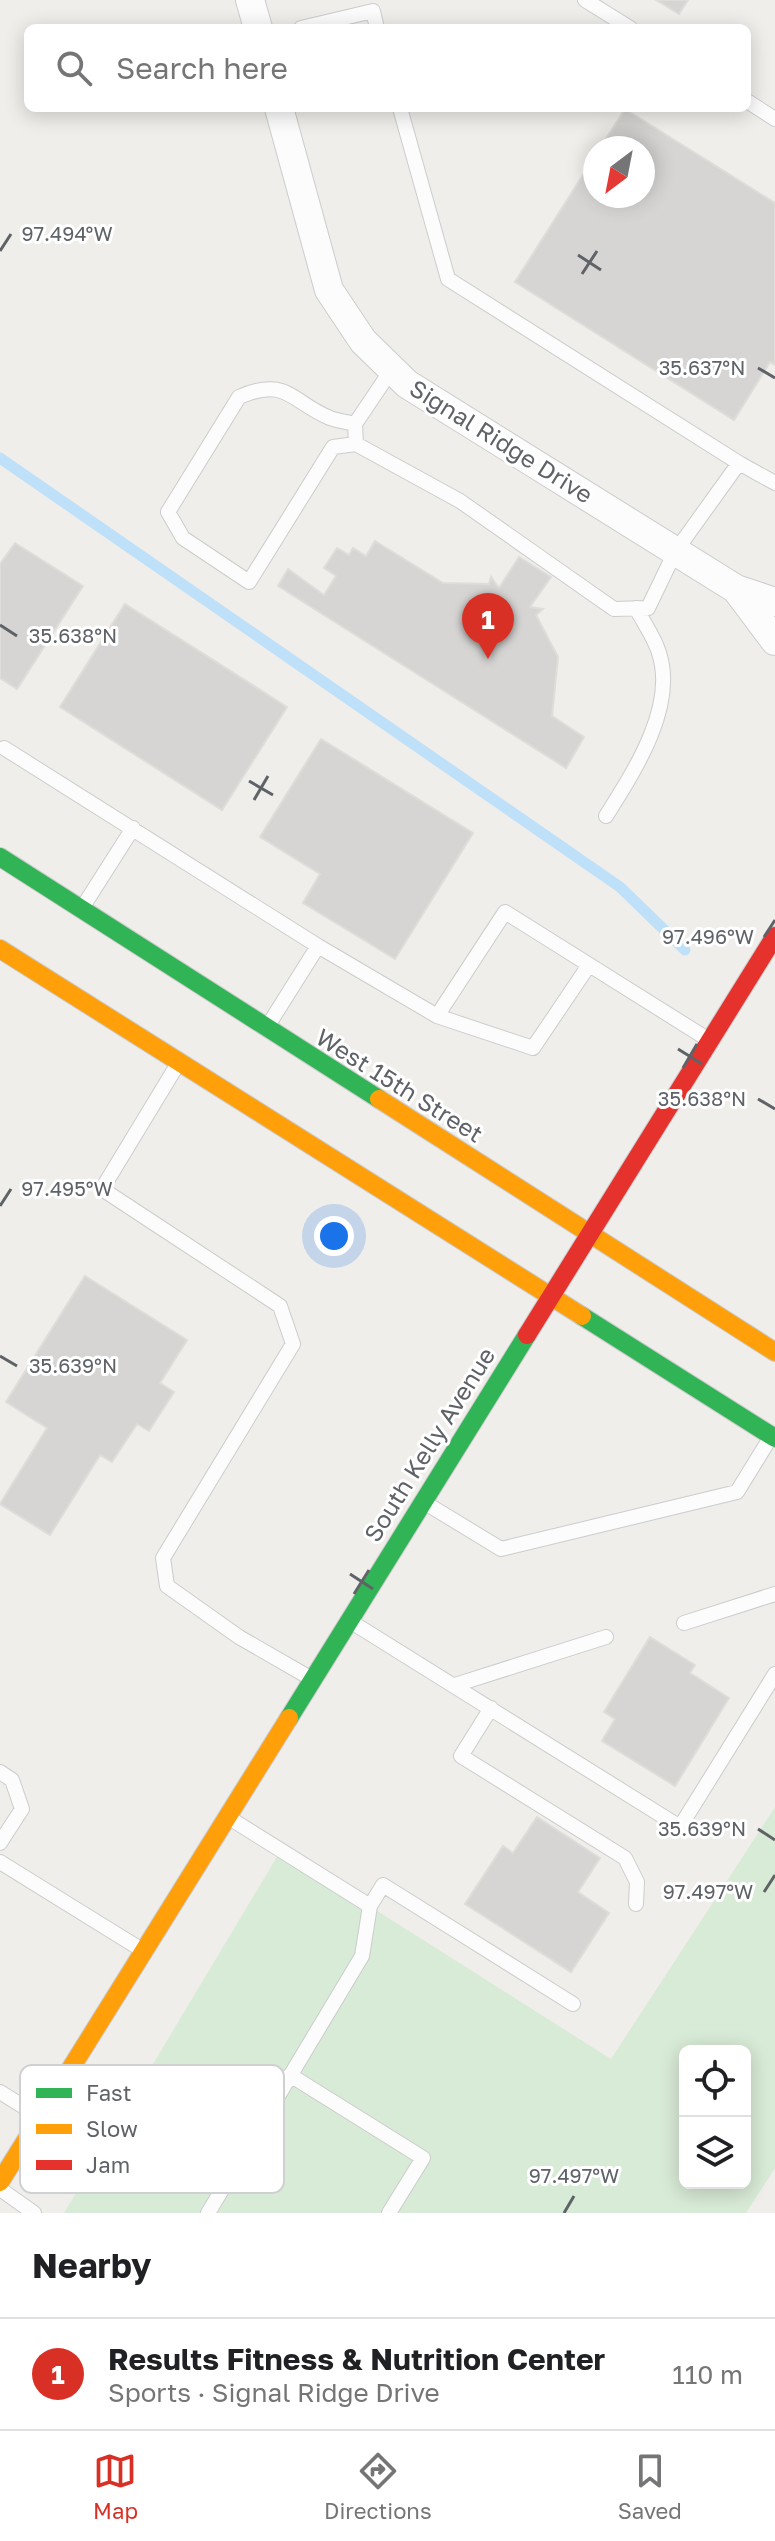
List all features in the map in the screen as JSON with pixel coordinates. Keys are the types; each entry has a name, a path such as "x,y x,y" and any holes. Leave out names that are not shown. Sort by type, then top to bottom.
{"main road":[{"name":"West 15th Street","path":"0,857 775,1352"},
{"name":"South Kelly Avenue","path":"73,2065 775,936"},
{"path":"0,949 773,1437"},
{"name":"South Kelly Avenue","path":"0,2182 20,2150"}],"street":[{"path":"250,0 257,24"},
{"name":"Signal Ridge Drive","path":"280,112 329,290 363,341 407,384 736,589 775,602"},
{"name":"Signal Ridge Drive","path":"736,589 775,641"}],"lane":[{"path":"585,0 624,24"},
{"path":"318,24 373,11 376,24"},
{"path":"751,104 775,119"},
{"path":"401,112 448,279 775,483"},
{"path":"356,444 355,424 392,369"},
{"path":"355,424 330,418 285,390 259,388 239,397 168,512 183,538 249,582 333,447 356,444 460,501 614,609 648,608 675,552 739,463"},
{"path":"606,816 642,759 657,718 663,674 659,653 636,608"},
{"path":"4,748 318,946 437,1016 533,1048 589,965"},
{"path":"81,909 133,828"},
{"path":"437,1016 505,912 709,1040"},
{"path":"266,1029 318,946"},
{"path":"179,1063 102,1189 280,1306 293,1344 163,1558 167,1586 239,1637 312,1680"},
{"path":"423,1502 501,1549 737,1492 773,1437"},
{"path":"684,1623 775,1594"},
{"path":"349,1620 680,1827 775,1674"},
{"path":"455,1685 606,1637"},
{"path":"491,1708 461,1756 625,1858 637,1882 636,1904"},
{"path":"0,1772 12,1780 22,1809 0,1843"},
{"path":"227,1816 370,1906"},
{"path":"0,1862 143,1951"},
{"path":"284,2085 362,1956 370,1906 383,1885 573,2004"},
{"path":"290,2075 423,2158 389,2213"},
{"path":"0,2092 20,2105"},
{"path":"0,2189 34,2213"},
{"path":"208,2213 220,2193"}],"green space":[{"path":"775,1807 775,2168 746,2213 64,2213 76,2193 284,2193 284,2065 152,2065 281,1850 611,2059"}],"building":[{"path":"656,0 688,0 679,14"},
{"path":"623,112 630,112 775,203 775,365 770,362 734,420 515,282 583,175 583,208 655,208 655,136 608,136"},
{"path":"375,541 443,583 489,584 491,577 499,588 519,557 551,577 530,607 543,609 536,615 558,657 552,716 584,737 566,768 278,586 288,569 324,595 336,576 324,568 337,548 349,555 353,548 366,556"},
{"path":"15,543 83,586 17,689 0,678 0,564"},
{"path":"125,604 287,707 222,810 60,707"},
{"path":"321,739 473,833 395,959 303,903 320,874 260,837"},
{"path":"85,1276 187,1340 160,1383 174,1392 149,1431 137,1424 112,1462 100,1455 50,1535 0,1504 47,1428 6,1402"},
{"path":"650,1637 695,1665 690,1673 729,1698 675,1786 602,1741 615,1719 604,1712"},
{"path":"537,1817 600,1858 578,1892 609,1913 571,1972 465,1904 503,1846 513,1853"}],"waterway":[{"path":"0,458 620,887 685,950"}],"traffic: fast":[{"path":"0,857 379,1099"},
{"path":"582,1316 775,1438"},
{"path":"289,1718 527,1335"}],"traffic: slow":[{"path":"0,949 582,1316"},
{"path":"379,1099 775,1352"},
{"path":"73,2065 289,1718"},
{"path":"0,2182 20,2150"}],"traffic: jam":[{"path":"527,1335 775,936"}],"place":[{"name":"Results Fitness & Nutrition Center","path":"488,659"}]}
